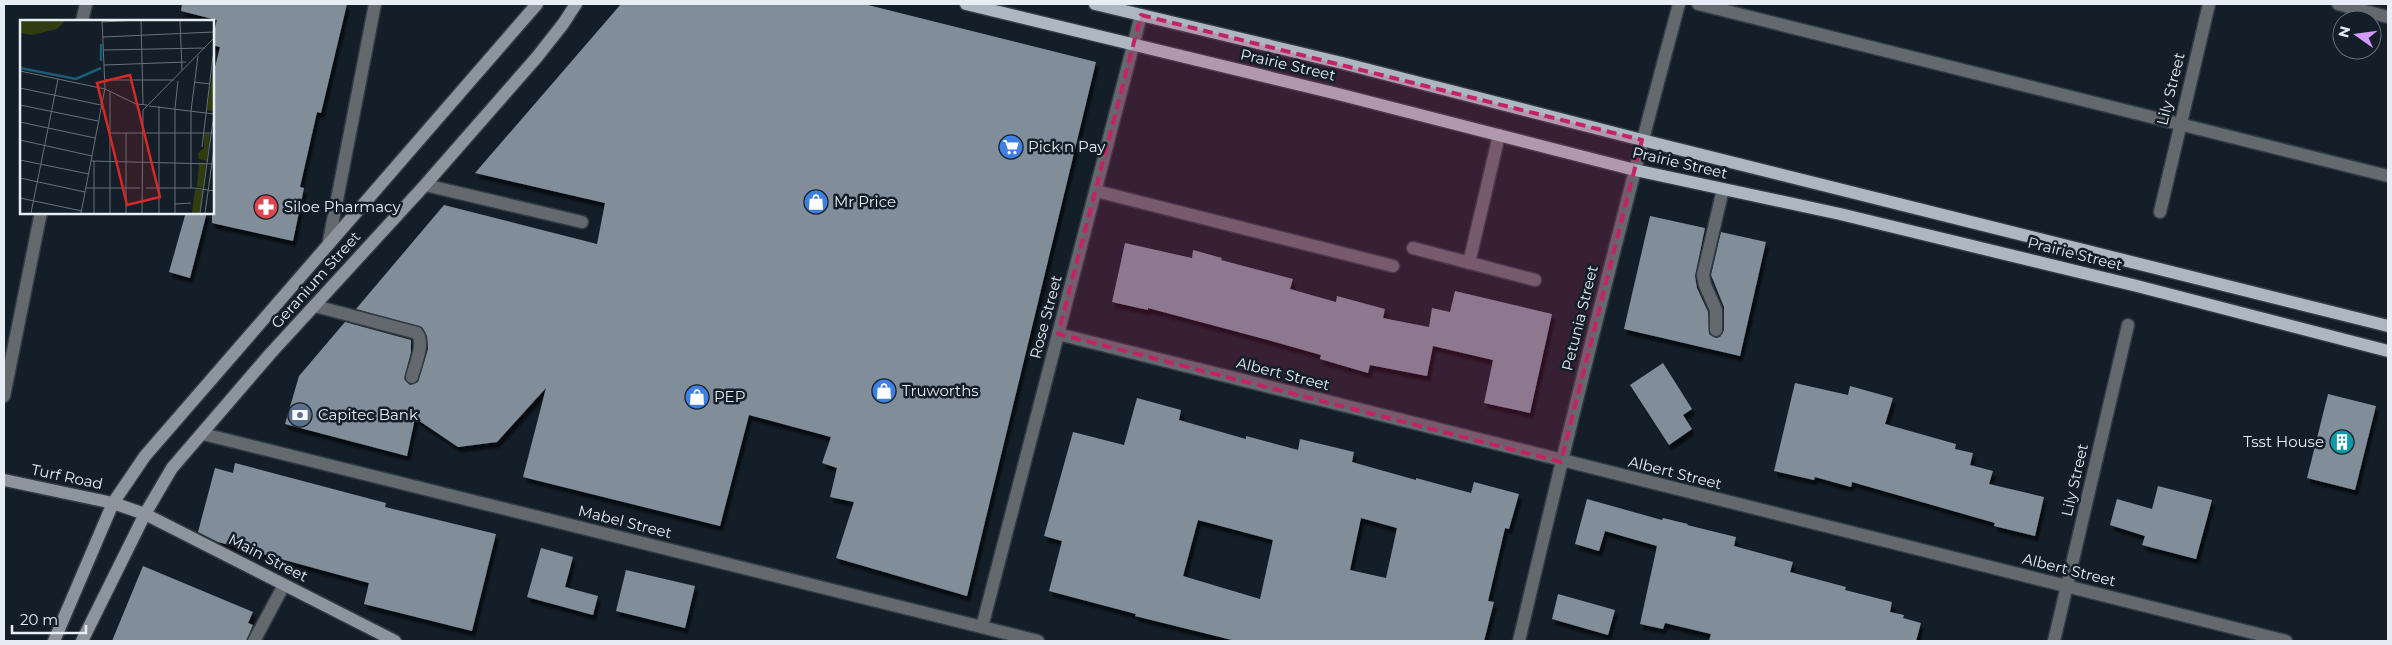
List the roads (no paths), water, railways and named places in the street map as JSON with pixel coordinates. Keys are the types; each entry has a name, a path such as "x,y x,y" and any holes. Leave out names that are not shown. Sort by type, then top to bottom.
{"main road":[{"name":"Geranium Street","path":"54,641 118,504 145,456 329,241 537,4"},
{"name":"Geranium Street","path":"82,641 145,514 172,468 538,57 576,4"},
{"name":"Prairie Street","path":"966,4 1132,46 1338,94 1635,170 1840,214 2081,272 2388,350"},
{"name":"Prairie Street","path":"1095,4 1342,63 1642,140 2388,326"},
{"name":"Turf Road","path":"4,480 118,504"},
{"name":"Main Street","path":"118,504 145,514 395,641"}],"street":[{"path":"82,20 86,4"},
{"path":"329,241 375,4"},
{"name":"Petunia Street","path":"1519,641 1561,462 1642,140 1679,4"},
{"path":"1698,4 2388,176"},
{"name":"Lily Street","path":"2160,212 2179,124 2209,4"},
{"path":"2338,4 2388,17"},
{"name":"Rose Street","path":"982,627 1141,15"},
{"path":"1469,263 1499,135"},
{"path":"425,185 582,222"},
{"path":"1716,330 1716,310 1705,285 1704,275 1723,189"},
{"path":"1096,191 1393,266"},
{"path":"4,396 42,214"},
{"path":"1413,248 1535,280"},
{"path":"315,306 417,333 420,337 420,345 412,377"},
{"name":"Lily Street","path":"2054,641 2128,325"},
{"name":"Albert Street","path":"1058,334 1561,462 2286,641"},
{"name":"Mabel Street","path":"203,434 1038,641"},
{"path":"254,641 284,585"}],"place":[{"name":"Pick n Pay","path":"1011,147"},
{"name":"Mr Price","path":"816,202"},
{"name":"Siloe Pharmacy","path":"266,207"},
{"name":"Truworths","path":"884,391"},
{"name":"PEP","path":"697,397"},
{"name":"Capitec Bank","path":"300,415"},
{"name":"Tsst House","path":"2342,442"}]}
